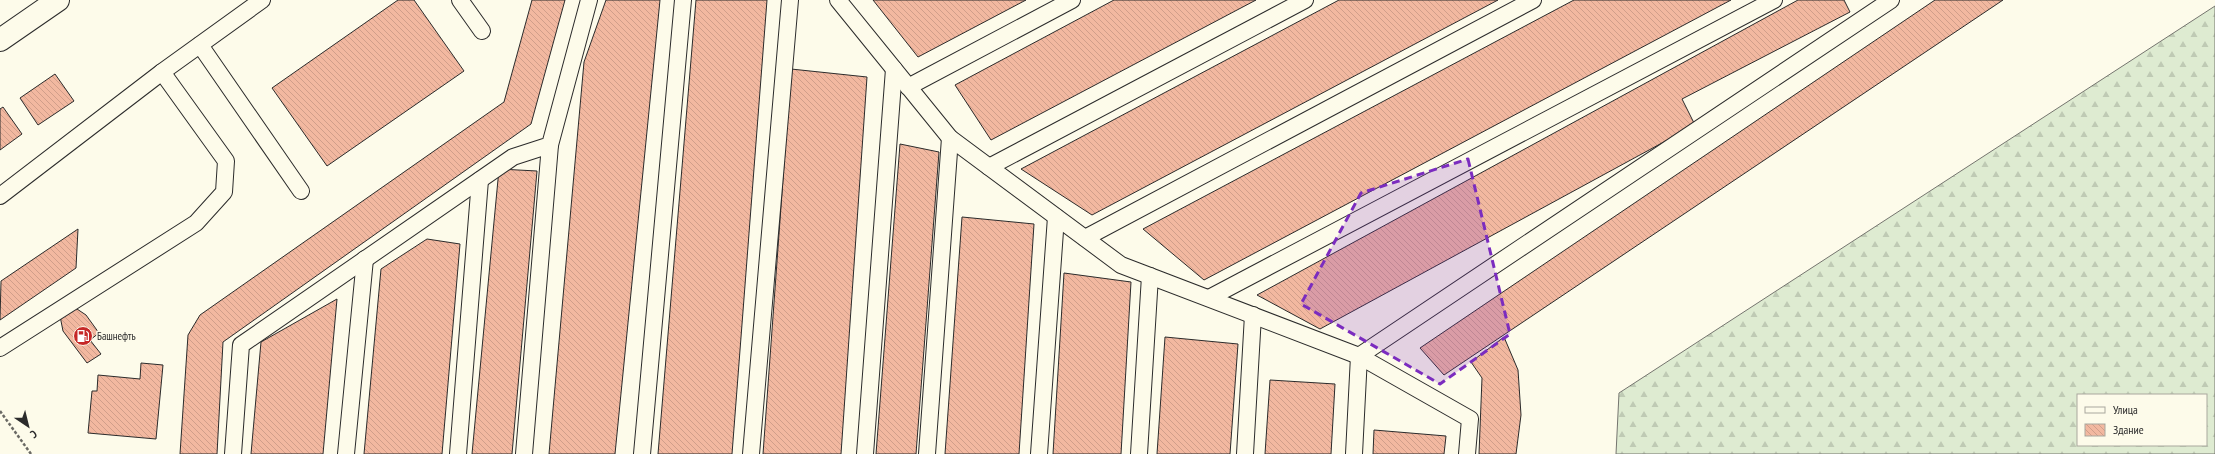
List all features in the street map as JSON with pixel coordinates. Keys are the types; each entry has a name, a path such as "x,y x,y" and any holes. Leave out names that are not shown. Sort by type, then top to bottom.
{"street":[{"path":"0,40 58,0"}],"lane":[{"path":"0,200 162,72 262,0"},
{"path":"460,0 482,31"},
{"path":"524,454 550,144 589,0"},
{"path":"642,454 683,0"},
{"path":"751,454 790,0"},
{"path":"838,0 950,138 1121,265 1359,356 1470,419 1467,454"},
{"path":"908,87 1072,0"},
{"path":"989,167 1305,0"},
{"path":"1085,238 1533,0"},
{"path":"1208,298 1774,0"},
{"path":"1359,356 1891,0"},
{"path":"200,45 301,192"},
{"path":"865,454 894,69"},
{"path":"0,348 196,223 224,192 226,161 162,72"},
{"path":"927,454 950,138"},
{"path":"233,454 241,345 513,157 550,144"},
{"path":"458,454 480,180"},
{"path":"1039,454 1056,217"},
{"path":"346,454 365,259"},
{"path":"1139,454 1150,276"},
{"path":"1245,454 1253,315"},
{"path":"1354,454 1359,356"}],"path":[{"path":"0,411 31,454"}],"highlighted area":[{"path":"1468,159 1510,334 1440,384 1301,304 1361,193"}],"green space":[{"path":"2215,6 2215,454 1616,454 1619,393"}],"building":[{"path":"398,0 414,0 464,71 327,166 272,88"},
{"path":"532,0 565,0 531,124 223,342 217,454 180,454 188,335 200,315 504,102"},
{"path":"606,0 660,0 615,454 549,454 584,62"},
{"path":"696,0 767,0 732,454 658,454"},
{"path":"873,0 1026,0 918,57"},
{"path":"1114,0 1256,0 991,140 955,85"},
{"path":"1339,0 1498,0 1092,215 1021,169"},
{"path":"1574,0 1731,0 1204,280 1143,229"},
{"path":"1798,0 1844,0 1850,12 1682,99 1695,125 1320,329 1257,295"},
{"path":"1935,0 2003,0 1444,375 1420,348"},
{"path":"791,69 867,77 841,454 763,454"},
{"path":"55,74 74,101 38,125 20,98"},
{"path":"3,107 22,134 0,150 0,109"},
{"path":"900,144 939,152 916,454 876,454"},
{"path":"499,169 537,171 512,454 472,454"},
{"path":"962,217 1034,224 1019,454 945,454"},
{"path":"78,229 76,268 0,320 1,281"},
{"path":"427,239 460,244 442,454 364,454 381,269"},
{"path":"1064,273 1131,282 1121,454 1053,454"},
{"path":"337,299 323,454 251,454 261,342"},
{"path":"74,307 86,315 99,333 90,340 101,354 87,363 63,331 60,316"},
{"path":"1165,337 1238,344 1230,454 1157,454"},
{"path":"1504,337 1518,370 1521,415 1516,454 1479,454 1482,378 1471,362"},
{"path":"141,363 163,365 156,439 88,433 92,391 97,391 98,375 140,379"},
{"path":"1270,380 1335,384 1331,454 1265,454"},
{"path":"1374,430 1446,436 1444,454 1373,454"}],"place":[{"name":"Башнефть","path":"83,336"}]}
